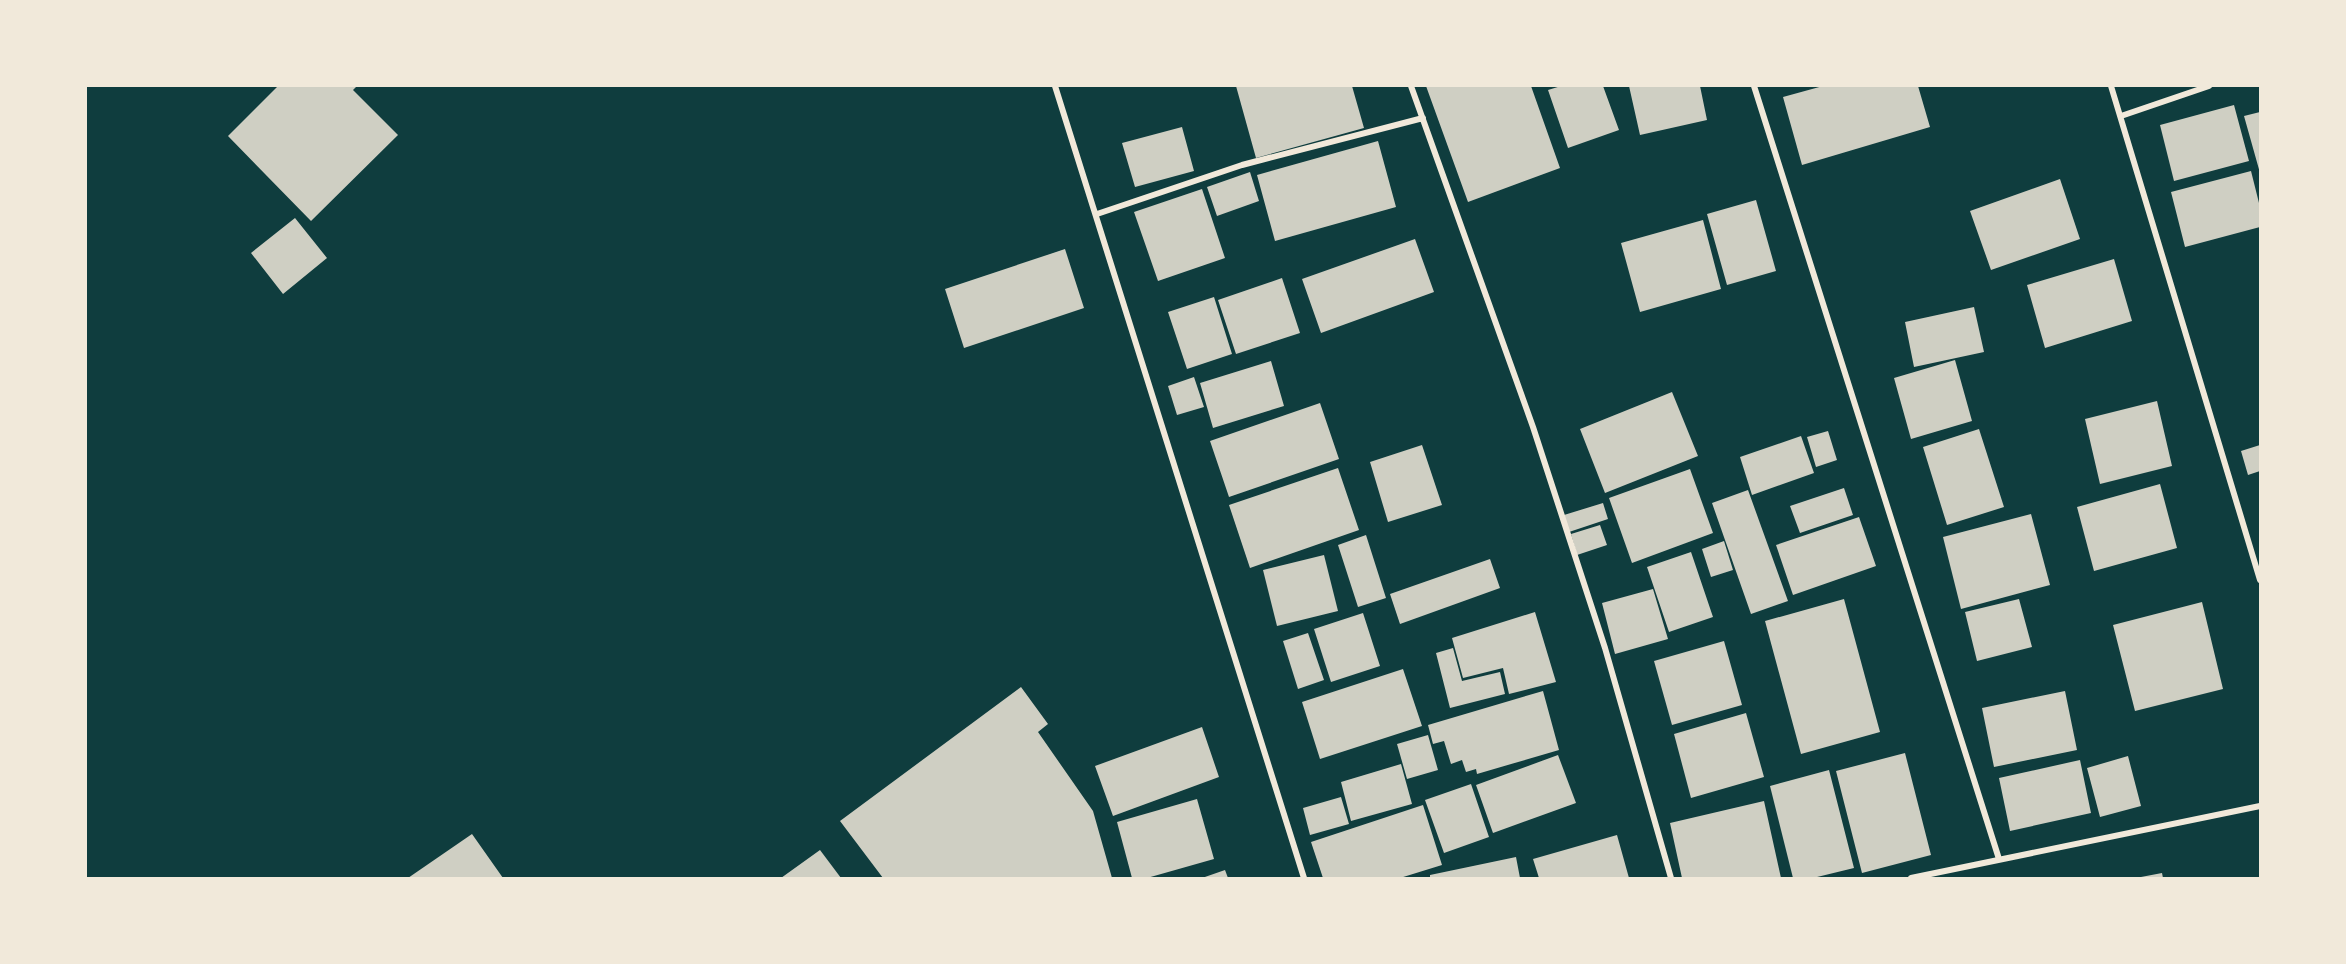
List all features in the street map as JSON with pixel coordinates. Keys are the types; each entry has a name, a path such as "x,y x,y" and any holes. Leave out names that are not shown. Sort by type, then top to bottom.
{"street":[{"path":"1055,86 1304,879"},
{"path":"1411,86 1533,427 1605,648 1671,879"},
{"path":"1754,86 1999,859"},
{"path":"2111,86 2260,580"},
{"path":"2121,117 2209,86"},
{"path":"1097,214 1242,165 1423,118"},
{"path":"1911,879 2260,806"}],"building":[{"path":"278,86 357,86 353,90 398,135 311,221 228,136"},
{"path":"1236,86 1352,86 1364,128 1256,158"},
{"path":"1426,86 1531,86 1560,168 1468,202"},
{"path":"1561,86 1603,86 1619,130 1568,148 1548,90"},
{"path":"1629,86 1700,86 1707,120 1640,135"},
{"path":"1823,86 1918,86 1930,127 1802,165 1783,97"},
{"path":"2234,105 2249,161 2174,181 2160,125"},
{"path":"2260,112 2260,173 2244,116"},
{"path":"1182,127 1194,171 1135,187 1122,143"},
{"path":"1378,141 1396,207 1275,241 1257,175"},
{"path":"2251,171 2260,207 2260,227 2185,247 2171,192"},
{"path":"1250,172 1259,201 1217,216 1207,187"},
{"path":"2060,179 2080,239 1991,270 1970,211"},
{"path":"1202,189 1225,258 1158,281 1134,212"},
{"path":"1756,200 1776,271 1727,285 1707,214"},
{"path":"295,218 327,258 283,294 251,253"},
{"path":"1703,220 1721,289 1640,312 1621,243"},
{"path":"1415,239 1434,292 1321,333 1302,279"},
{"path":"1065,249 1084,308 964,348 945,289"},
{"path":"2114,259 2132,321 2045,348 2027,285"},
{"path":"1282,278 1300,333 1236,354 1218,300"},
{"path":"1214,297 1232,354 1187,369 1168,312"},
{"path":"1974,307 1984,352 1914,367 1905,322"},
{"path":"1955,360 1972,421 1911,439 1894,378"},
{"path":"1271,361 1284,406 1213,428 1200,383"},
{"path":"1194,377 1204,407 1177,415 1168,386"},
{"path":"1672,392 1698,456 1605,493 1580,429"},
{"path":"2157,401 2172,466 2100,484 2085,419"},
{"path":"1320,403 1339,459 1229,497 1210,441"},
{"path":"1979,429 2004,507 1947,525 1923,447"},
{"path":"1828,431 1837,460 1816,467 1807,437"},
{"path":"1801,436 1814,473 1752,495 1740,457"},
{"path":"1422,445 1442,505 1388,522 1370,462"},
{"path":"2260,445 2260,471 2248,475 2241,451"},
{"path":"1338,468 1359,530 1250,568 1229,505"},
{"path":"1690,469 1713,533 1632,563 1609,498"},
{"path":"2160,484 2177,548 2094,571 2077,507"},
{"path":"1844,488 1853,515 1800,533 1790,506"},
{"path":"1748,490 1788,601 1751,614 1712,503"},
{"path":"1603,503 1608,519 1569,532 1564,515"},
{"path":"2031,514 2050,585 1961,609 1943,537"},
{"path":"1859,517 1876,566 1793,595 1776,545"},
{"path":"1600,525 1607,545 1577,555 1571,534"},
{"path":"1366,535 1386,598 1358,607 1338,545"},
{"path":"1724,541 1733,570 1711,577 1702,549"},
{"path":"1691,552 1713,617 1669,632 1647,567"},
{"path":"1324,555 1338,611 1277,626 1263,570"},
{"path":"1490,559 1500,588 1400,624 1390,594"},
{"path":"1653,589 1668,639 1615,654 1602,603"},
{"path":"1844,599 1880,732 1801,754 1765,621"},
{"path":"2019,599 2032,647 1977,661 1965,612"},
{"path":"2202,602 2223,689 2135,711 2113,625"},
{"path":"1535,612 1556,682 1509,694 1503,668 1463,678 1452,638"},
{"path":"1363,613 1380,666 1331,682 1314,629"},
{"path":"1308,633 1324,680 1298,689 1283,641"},
{"path":"1724,641 1742,705 1672,725 1654,661"},
{"path":"1453,648 1462,681 1500,672 1505,694 1450,708 1436,653"},
{"path":"1403,669 1422,726 1320,759 1302,702"},
{"path":"1021,687 1048,724 1038,732 1093,811 1112,878 883,878 840,821"},
{"path":"1543,691 1559,750 1477,774 1476,769 1466,772 1462,760 1451,764 1444,741 1433,744 1428,725"},
{"path":"2065,691 2077,750 1994,767 1982,708"},
{"path":"1746,713 1764,777 1691,798 1674,734"},
{"path":"1202,727 1219,777 1113,816 1095,766"},
{"path":"1428,735 1438,770 1407,779 1397,744"},
{"path":"1905,753 1931,855 1862,873 1836,771"},
{"path":"1558,755 1576,803 1493,833 1476,785"},
{"path":"2128,756 2141,806 2100,817 2087,768"},
{"path":"2080,760 2091,813 2010,831 1999,778"},
{"path":"1401,764 1412,804 1351,821 1341,782"},
{"path":"1829,770 1854,868 1813,878 1793,878 1770,786"},
{"path":"1471,784 1489,837 1444,853 1425,800"},
{"path":"1341,797 1349,824 1310,835 1303,808"},
{"path":"1197,799 1214,859 1147,878 1132,878 1117,822"},
{"path":"1764,801 1781,878 1682,878 1670,823"},
{"path":"1423,805 1442,865 1400,878 1323,878 1311,842"},
{"path":"472,834 503,878 408,878"},
{"path":"1617,835 1629,878 1539,878 1533,859"},
{"path":"820,850 841,878 781,878"},
{"path":"1516,857 1520,878 1430,878 1430,875"},
{"path":"1225,870 1228,878 1202,878"},
{"path":"2162,873 2163,878 2141,878 2141,877"}]}
